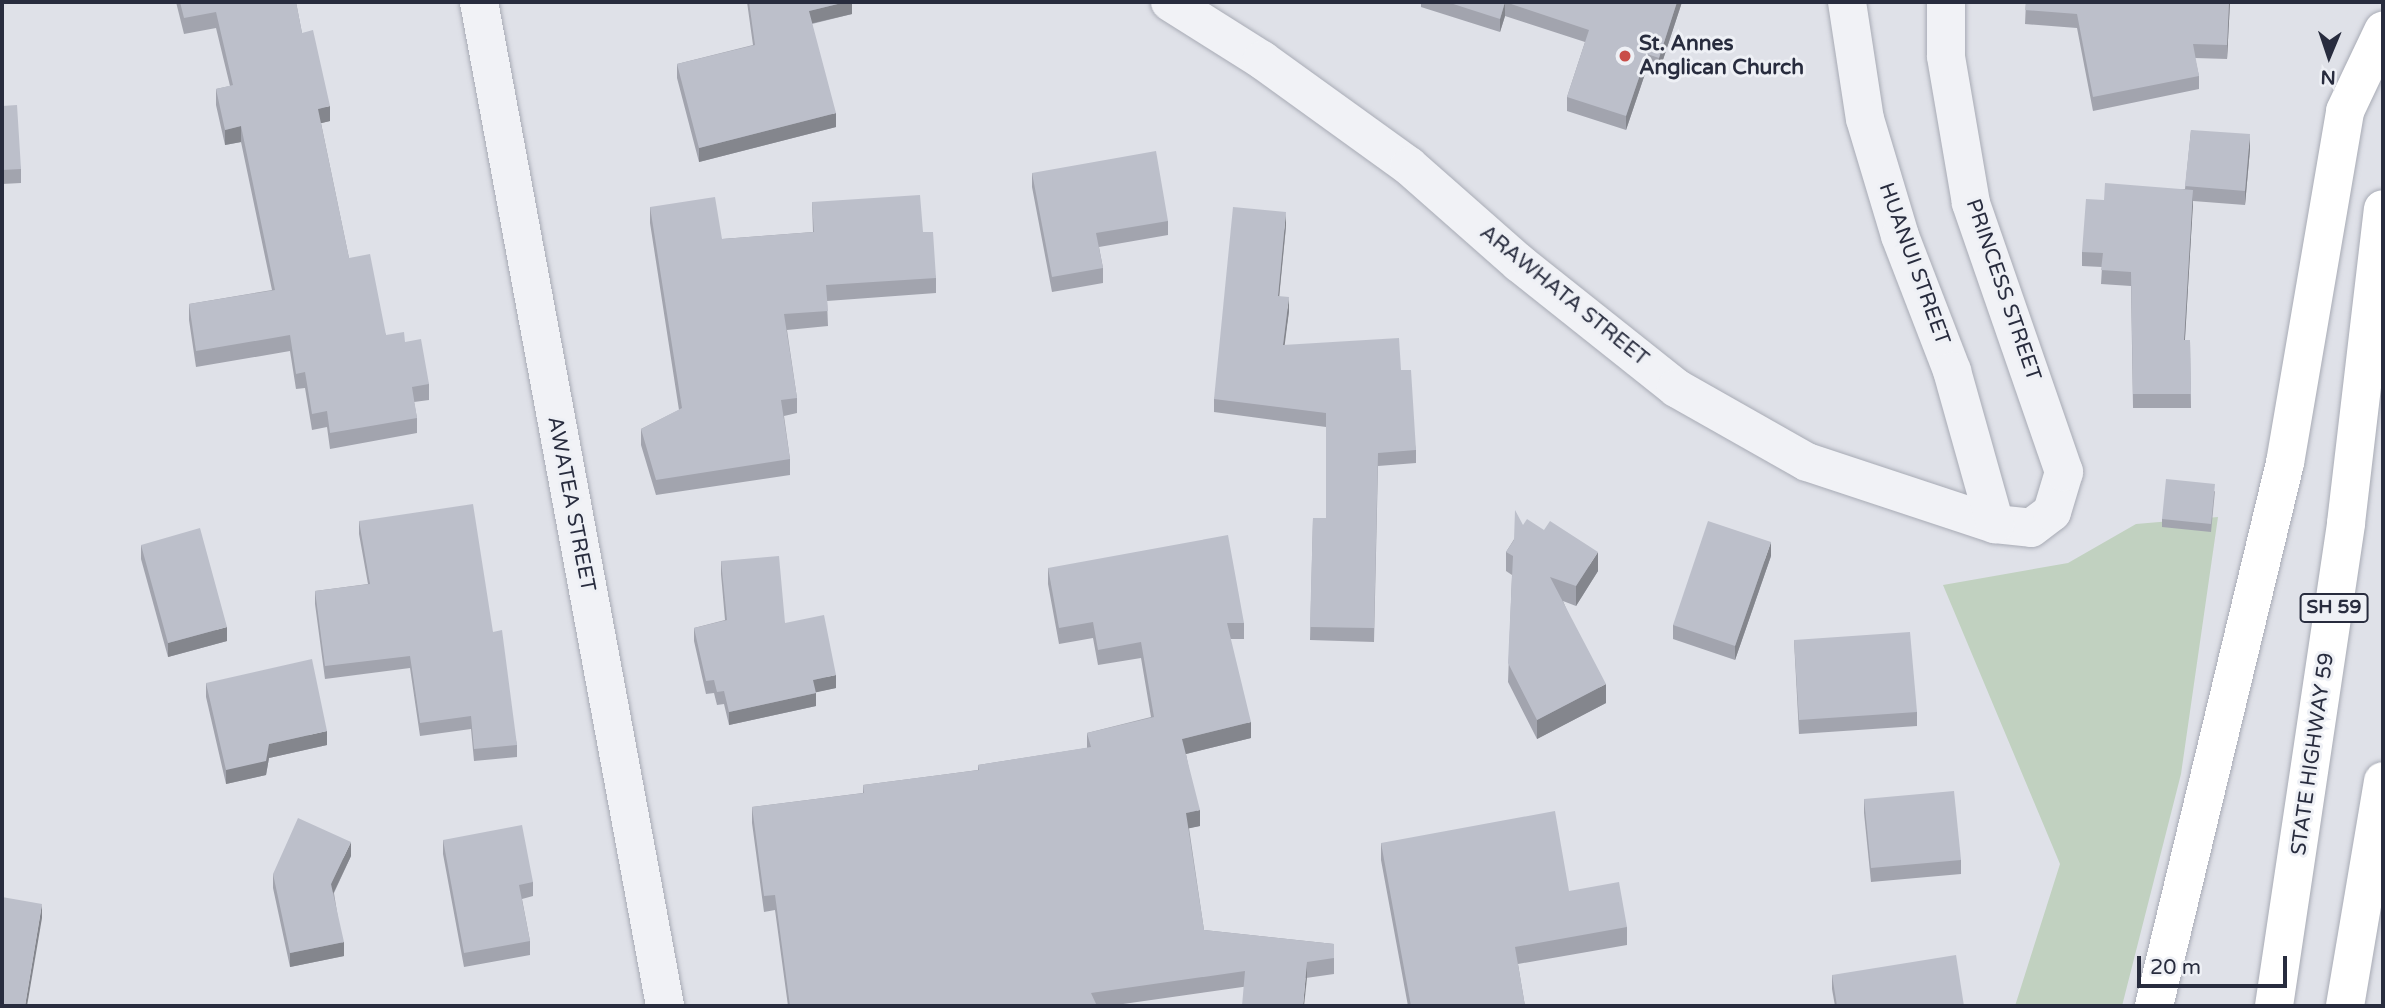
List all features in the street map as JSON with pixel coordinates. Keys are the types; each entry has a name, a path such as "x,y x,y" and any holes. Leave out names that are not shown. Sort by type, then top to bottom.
{"main road":[{"path":"2154,1006 2285,463 2345,111 2383,31"},
{"name":"STATE HIGHWAY 59","path":"2274,1006 2346,523 2383,209"},
{"path":"2345,1006 2383,781"}],"street":[{"name":"AWATEA STREET","path":"479,2 665,1006"},
{"name":"ARAWHATA STREET","path":"1170,2 1262,60 1409,166 1519,263 1676,387 1807,462 1995,524"},
{"name":"HUANUI STREET","path":"1847,2 1865,119 1900,236 1952,371 1995,524"},
{"name":"PRINCESS STREET","path":"1945,2 1946,56 1971,203 2064,472 2052,512 2042,520 2031,528 1995,524"}],"green space":[{"path":"2218,517 2181,774 2122,1006 2015,1006 2060,864 1943,585 2068,563 2136,524"}],"building":[{"path":"180,2 296,2 302,33 313,30 330,106 318,109 349,258 370,254 386,335 404,332 405,342 421,339 429,384 412,387 417,418 330,433 327,411 312,414 305,372 296,374 290,335 196,351 189,304 275,290 241,126 225,130 216,89 233,85 216,12 184,18"},
{"path":"749,2 846,2 809,11 836,113 699,148 677,64 755,45"},
{"path":"1447,2 1505,2 1500,19"},
{"name":"St. Annes Anglican Church","path":"1505,2 1677,2 1659,58 1647,54 1626,116 1567,97 1589,30"},
{"path":"2026,2 2229,2 2227,45 2193,44 2199,76 2093,97 2077,14 2025,10"},
{"path":"17,105 21,169 2,170 2,106"},
{"path":"2191,130 2250,134 2245,191 2185,186"},
{"path":"1156,151 1168,221 1096,233 1103,268 1052,277 1032,173"},
{"path":"2105,183 2193,190 2184,340 2190,340 2191,394 2133,394 2131,272 2101,270 2103,253 2082,252 2086,199 2104,200"},
{"path":"920,195 923,232 933,232 936,278 826,285 828,311 784,314 797,398 781,400 790,459 656,480 641,429 682,408 650,207 715,197 722,239 814,232 812,202"},
{"path":"1233,207 1286,212 1278,296 1289,297 1283,345 1399,338 1401,370 1411,370 1416,450 1378,453 1374,628 1310,627 1313,518 1326,518 1326,413 1214,399"},
{"path":"2166,479 2215,484 2211,524 2162,519"},
{"path":"473,504 493,632 502,630 517,745 474,749 471,716 420,723 410,656 325,666 315,591 370,584 359,521"},
{"path":"1515,510 1523,525 1527,519 1544,530 1550,521 1598,552 1576,586 1550,577 1606,684 1537,720 1508,663 1513,556 1506,552 1514,540"},
{"path":"1708,521 1771,542 1735,646 1673,625"},
{"path":"200,528 227,627 168,643 141,545"},
{"path":"1228,535 1244,623 1227,623 1251,722 1182,739 1200,810 1186,813 1204,930 1334,944 1334,958 1307,962 1303,1006 1242,1006 1245,971 1091,993 1097,1006 790,1006 775,895 764,896 752,807 864,793 863,785 979,770 978,765 1091,747 1087,733 1154,717 1141,642 1098,650 1093,622 1059,628 1048,568"},
{"path":"779,556 785,623 824,615 836,675 813,680 816,693 729,712 724,691 717,692 714,680 706,681 694,628 727,620 721,561"},
{"path":"1910,632 1917,712 1799,720 1794,640"},
{"path":"312,659 327,731 269,744 266,761 226,770 206,683"},
{"path":"1954,791 1961,860 1871,868 1864,799"},
{"path":"1555,811 1569,891 1619,882 1627,927 1515,947 1525,1006 1411,1006 1381,843"},
{"path":"298,818 351,842 331,884 344,942 290,953 273,874"},
{"path":"522,825 533,882 519,885 530,941 464,953 443,840"},
{"path":"2,897 42,904 25,1006 2,1006"},
{"path":"1956,955 1964,1006 1837,1006 1832,975"}],"place":[{"name":"St. Annes Anglican Church","path":"1625,56"}]}
